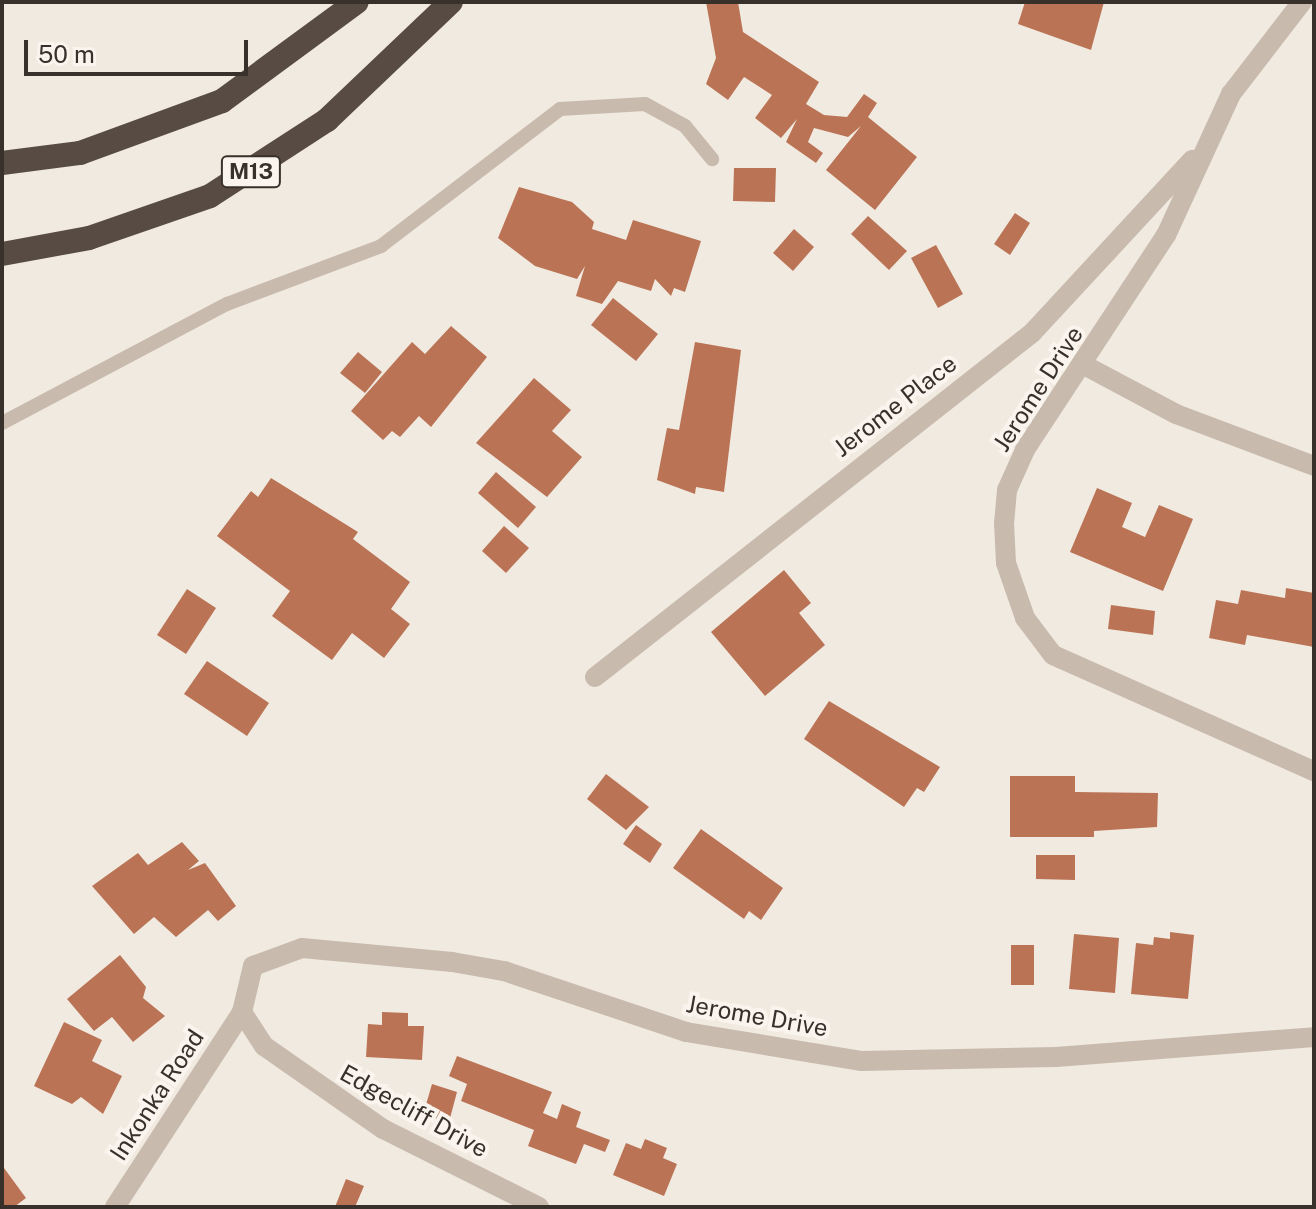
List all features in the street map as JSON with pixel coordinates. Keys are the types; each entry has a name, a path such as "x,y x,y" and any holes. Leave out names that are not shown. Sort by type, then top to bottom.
{"highway":[{"path":"2,163 80,153 222,101 357,2"},
{"name":"M13","path":"2,254 89,238 210,196 327,120 451,2"}],"street":[{"name":"Jerome Drive","path":"1302,2 1231,94 1203,148 1166,235 1084,365 1025,450 1007,490 1006,563 1025,618 1037,640 1077,672 1314,771"},
{"name":"Jerome Place","path":"595,677 1032,333 1203,148"},
{"path":"1084,365 1176,414 1314,466"},
{"name":"Jerome Drive","path":"242,1012 246,975 258,961 315,948 504,971 686,1032 861,1061 1056,1057 1314,1037"},
{"name":"Inkonka Road","path":"115,1207 242,1012"},
{"name":"Edgecliff Drive","path":"242,1012 264,1046 337,1100 539,1207"}],"lane":[{"path":"2,423 227,304 381,246 560,109 645,104 685,126 712,159"}],"building":[{"path":"706,2 738,2 743,32 819,82 806,104 824,115 847,117 864,94 877,103 868,117 917,157 875,210 826,170 861,126 848,137 814,128 808,142 823,153 816,163 786,142 797,119 781,138 755,118 772,95 744,77 728,100 706,84 716,58"},
{"path":"1025,2 1104,2 1091,50 1018,24"},
{"path":"734,168 776,168 775,202 733,201"},
{"path":"519,187 572,202 594,222 592,229 626,240 633,220 701,241 685,292 674,288 671,296 655,279 651,291 618,281 602,304 576,296 585,266 577,279 535,266 498,238"},
{"path":"1015,213 1030,223 1010,255 994,244"},
{"path":"868,216 907,251 889,270 851,234"},
{"path":"794,229 814,247 793,271 773,253"},
{"path":"936,245 963,294 938,308 911,258"},
{"path":"613,298 658,334 636,361 591,325"},
{"path":"451,326 487,357 431,427 419,416 400,437 392,431 383,440 351,411 412,342 425,354"},
{"path":"695,342 741,350 724,492 696,487 695,494 657,480 667,428 679,430"},
{"path":"358,352 382,372 365,393 340,373"},
{"path":"534,378 571,410 552,431 582,457 547,497 476,443"},
{"path":"496,472 536,507 518,528 478,493"},
{"path":"271,478 358,532 353,539 410,582 391,609 410,624 384,658 352,633 332,660 272,616 290,591 217,536 251,491 258,497"},
{"path":"1097,488 1132,503 1122,527 1145,537 1159,505 1193,519 1163,591 1070,552"},
{"path":"504,526 529,548 506,573 482,551"},
{"path":"784,570 811,603 799,613 825,645 765,696 711,632"},
{"path":"1286,588 1314,593 1314,647 1247,635 1245,645 1209,638 1216,600 1238,604 1241,590 1285,598"},
{"path":"187,589 216,608 186,654 157,635"},
{"path":"1111,605 1155,611 1153,635 1108,629"},
{"path":"207,661 269,703 247,736 184,694"},
{"path":"829,701 940,767 924,792 917,788 904,807 804,739"},
{"path":"606,774 649,807 626,830 587,799"},
{"path":"1010,776 1075,776 1075,792 1158,793 1157,827 1094,831 1094,837 1010,837"},
{"path":"636,825 662,844 650,863 623,844"},
{"path":"701,829 783,888 761,920 749,911 744,919 673,868"},
{"path":"182,842 199,861 188,870 205,863 236,906 218,921 208,910 176,937 154,917 134,934 92,886 138,853 148,865"},
{"path":"1036,855 1075,855 1075,880 1036,879"},
{"path":"1170,932 1194,935 1188,999 1131,994 1136,943 1153,945 1154,937 1170,939"},
{"path":"1074,934 1119,938 1115,993 1069,989"},
{"path":"1011,945 1034,945 1034,985 1011,985"},
{"path":"120,955 146,987 143,998 165,1016 133,1042 112,1017 94,1031 67,999"},
{"path":"382,1012 408,1013 408,1026 424,1026 422,1060 366,1057 368,1024 382,1025"},
{"path":"64,1022 102,1040 92,1061 122,1076 103,1114 81,1097 72,1104 34,1086"},
{"path":"457,1056 552,1092 543,1113 557,1119 562,1104 581,1112 576,1127 610,1140 605,1152 584,1144 576,1164 528,1146 534,1130 461,1101 467,1084 449,1076"},
{"path":"432,1084 457,1092 449,1122 423,1115"},
{"path":"645,1139 667,1148 663,1158 677,1164 664,1196 613,1175 626,1143 641,1149"},
{"path":"4,1168 26,1198 14,1207 2,1207"},
{"path":"346,1179 364,1186 355,1207 335,1207"}]}
